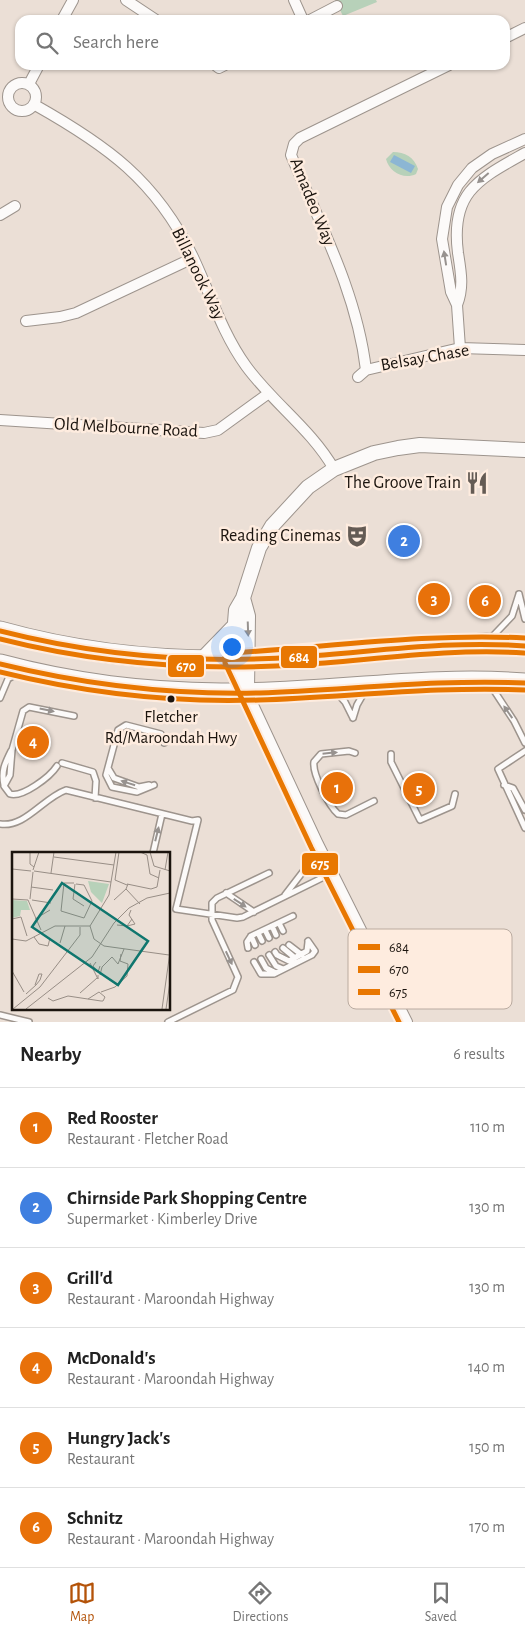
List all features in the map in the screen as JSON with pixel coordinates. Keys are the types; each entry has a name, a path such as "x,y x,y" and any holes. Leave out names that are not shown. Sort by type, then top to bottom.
{"highway":[{"path":"0,631 87,650 137,656 202,659 240,660 486,643 525,646"},
{"path":"0,664 111,688 247,692 461,681 525,683"}],"main road":[{"path":"247,692 234,626 236,610 243,598 259,548 272,526 308,487 334,469 374,453 420,445 525,450"},
{"path":"240,660 248,616 243,598"},
{"path":"202,659 234,626"}],"street":[{"path":"65,15 74,0"},
{"path":"126,0 148,15"},
{"path":"294,0 302,15"},
{"path":"320,15 337,6"},
{"path":"510,36 525,28"},
{"path":"29,84 36,70"},
{"name":"Amadeo Way","path":"362,373 358,325 350,296 291,154 292,149 300,138 439,70"},
{"path":"16,84 29,84 37,96 35,105 27,111 17,111 4,94 16,84"},
{"name":"Billanook Way","path":"35,105 93,139 123,163 140,180 170,218 193,258 234,347 246,366 269,393 307,431 323,450 334,469"},
{"path":"460,348 457,305 451,292 442,239 449,200 463,177 480,161 525,139"},
{"path":"457,305 462,292 463,281 457,242 457,227 463,204 480,180 491,171 525,153"},
{"path":"0,215 14,206"},
{"path":"26,321 76,313 193,258"},
{"name":"Belsay Chase","path":"362,373 460,348 525,350"},
{"name":"Old Melbourne Road","path":"0,420 204,433 218,430 269,393"},
{"path":"247,692 318,844 361,929"},
{"path":"401,1009 407,1022"}],"lane":[{"path":"486,643 512,616 519,594 525,619"},
{"path":"0,698 8,679 22,670"},
{"path":"489,682 514,721 525,743"},
{"path":"320,688 337,693 345,702 353,718 368,686"},
{"path":"74,716 26,707 23,711 12,750 12,762 4,786 10,794 20,794 52,774 59,765 93,772 96,780 94,798"},
{"path":"108,768 114,778 139,787 154,785 137,792 112,787 106,775 118,730 122,726 126,725 161,734 164,743"},
{"path":"356,754 349,751 321,754 314,762 317,777 329,803 338,814 346,815 374,801"},
{"path":"525,751 498,769 525,828"},
{"path":"390,754 391,762 420,820 452,806 455,794"},
{"path":"504,784 513,788 525,810"},
{"path":"0,824 15,824 53,796 66,790 192,821 198,820 176,909 237,918 284,898 333,873"},
{"path":"153,852 162,814"},
{"path":"284,898 315,856 318,844"},
{"path":"168,1022 233,990 237,984 238,977 210,913 214,899 269,872"},
{"path":"226,893 254,912"},
{"path":"248,948 247,942 251,936 294,916"},
{"path":"279,923 283,931"},
{"path":"272,926 276,934"},
{"path":"265,930 269,938"},
{"path":"258,933 262,941"},
{"path":"251,936 255,945"},
{"path":"254,962 261,974 269,976 314,953 314,948 308,942 309,949 302,955 286,960 275,952"},
{"path":"289,945 302,955"},
{"path":"283,948 295,958"},
{"path":"269,955 276,966 284,969"},
{"path":"261,958 269,971 277,973"},
{"path":"0,1015 29,1022"}],"green space":[{"path":"335,0 376,0 377,2 345,15 342,15"},
{"path":"393,152 405,154 411,158 418,169 416,174 411,176 402,175 390,168 386,159"}],"water":[{"path":"394,155 415,166 411,173 390,162"}],"transit line":[{"name":"684","path":"0,631 74,647 148,656 185,658 260,659 468,644 525,646"},
{"name":"675","path":"352,929 311,847 225,663 225,657 231,653 378,641 452,637 525,638"},
{"name":"670","path":"0,639 37,648 111,660 148,664 222,667 297,665 439,653 524,653"},
{"name":"684","path":"0,664 96,683 194,692 293,692 458,682 525,683"},
{"name":"670","path":"0,672 96,691 194,700 292,699 458,689 525,690"},
{"name":"675","path":"392,1009 399,1022"}],"place":[{"name":"The Groove Train","path":"477,483"},
{"name":"Reading Cinemas","path":"357,536"},
{"name":"Chirnside Park Shopping Centre","path":"404,541"},
{"name":"Grill'd","path":"434,599"},
{"name":"Schnitz","path":"485,601"},
{"name":"Fletcher Rd/Maroondah Hwy","path":"171,699"},
{"name":"McDonald's","path":"33,742"},
{"name":"Red Rooster","path":"337,788"},
{"name":"Hungry Jack's","path":"419,789"}]}
